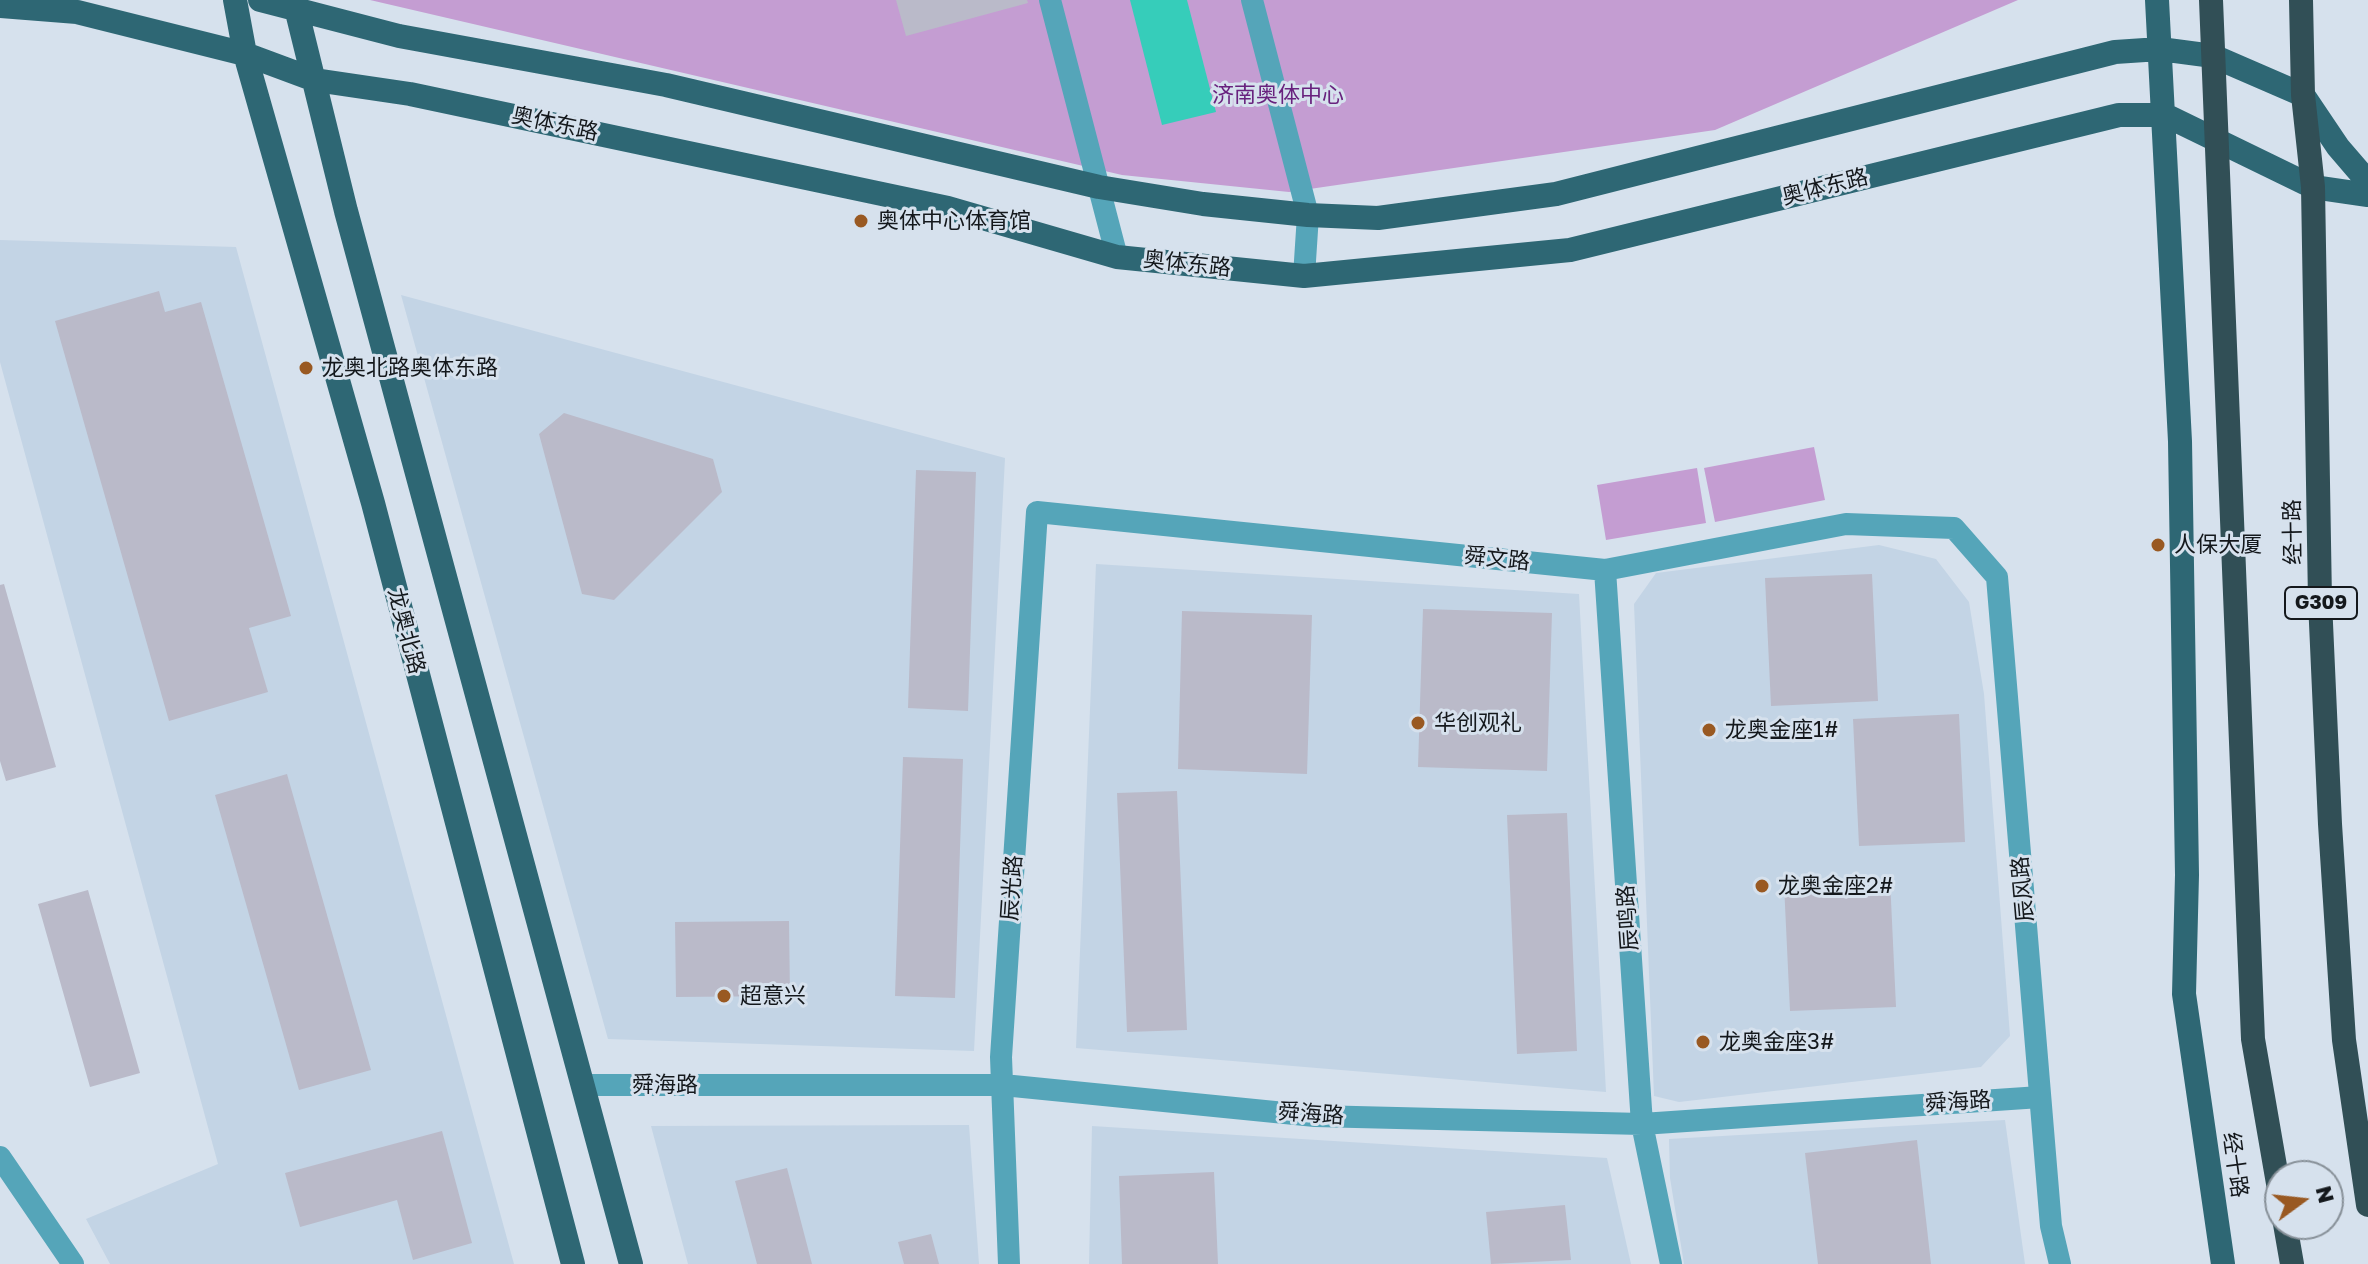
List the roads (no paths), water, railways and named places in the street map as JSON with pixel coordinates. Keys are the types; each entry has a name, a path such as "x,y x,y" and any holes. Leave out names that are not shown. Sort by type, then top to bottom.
{"highway":[{"name":"经十路","path":"2211,0 2253,1039 2274,1160"},
{"name":"经十路","path":"2301,0 2303,95 2313,187 2320,601 2330,824 2344,1040 2368,1205"},
{"path":"2288,1240 2292,1264"}],"main road":[{"name":"龙奥北路","path":"235,0 245,54 373,503 573,1264"},
{"path":"260,0 296,6 399,36 666,85 1099,187 1203,204 1308,215 1378,218 1556,194 2115,52 2160,49 2213,56 2303,95 2338,147 2368,182"},
{"path":"2157,0 2160,49"},
{"name":"奥体东路","path":"0,6 77,12 245,54 315,80 410,94 948,208 1117,257 1304,276 1373,272 1570,250 2119,115 2165,115 2313,187 2368,195"},
{"path":"296,6 346,211 631,1264"},
{"name":"经十路","path":"2160,49 2180,441 2187,875 2184,994 2223,1264"}],"street":[{"path":"1050,0 1117,257"},
{"path":"1252,0 1308,215 1304,276"},
{"name":"舜文路","path":"1037,512 1605,570 1846,524 1954,528"},
{"name":"辰光路","path":"1009,1264 1001,1057 1037,512"},
{"name":"辰风路","path":"1954,528 1997,577 2051,1226 2060,1264"},
{"name":"辰鸣路","path":"1605,570 1642,1124 1671,1264"},
{"name":"舜海路","path":"583,1085 1003,1085 1315,1116 1642,1124 2040,1097"},
{"path":"0,1157 73,1264"}],"place":[{"name":"奥体中心体育馆","path":"861,221"},
{"name":"龙奥北路奥体东路","path":"306,368"},
{"name":"人保大厦","path":"2158,545"},
{"name":"华创观礼","path":"1418,723"},
{"name":"龙奥金座1#","path":"1709,730"},
{"name":"龙奥金座2#","path":"1762,886"},
{"name":"超意兴","path":"724,996"},
{"name":"龙奥金座3#","path":"1703,1042"}],"park label":[{"name":"济南奥体中心","path":"1278,95"}]}
